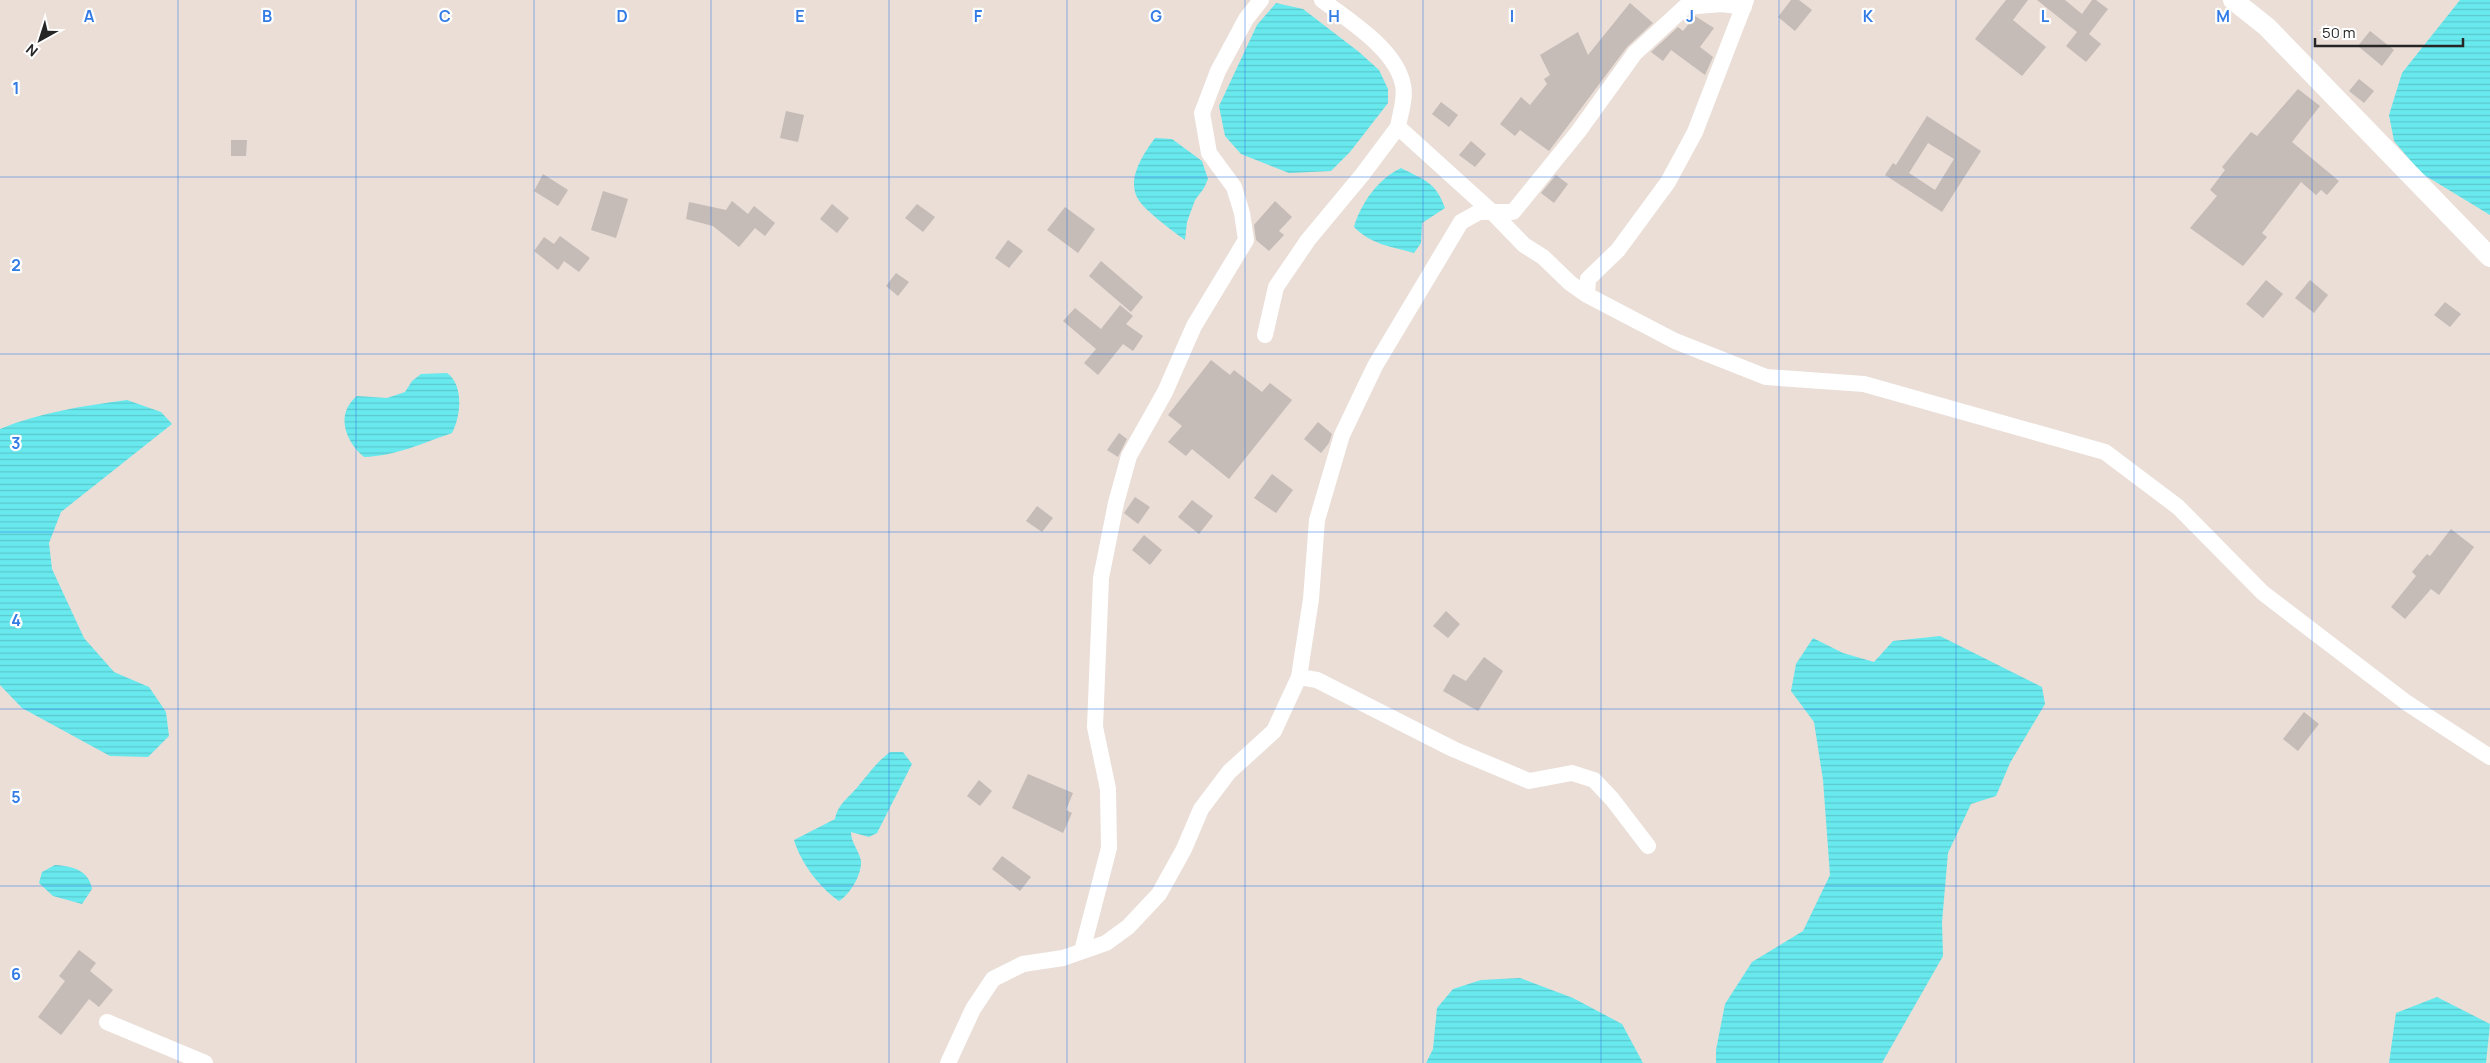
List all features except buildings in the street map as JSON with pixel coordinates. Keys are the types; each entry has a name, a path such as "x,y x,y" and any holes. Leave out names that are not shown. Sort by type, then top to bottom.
{"street":[{"path":"1082,951 1109,848 1108,789 1095,726 1100,578 1116,503 1129,456 1165,392 1194,326 1246,240 1242,213 1234,187 1209,153 1202,113 1218,71 1246,19 1261,0"},
{"path":"1265,335 1276,286 1308,240 1362,175 1398,127 1403,86 1395,66 1374,40 1322,0"},
{"path":"2234,0 2266,27 2490,257"},
{"path":"948,1063 973,1009 994,979 1023,964 1063,958 1106,943 1159,894 1184,849 1201,809 1229,772 1274,731 1299,677 1312,599 1317,520 1342,435 1375,366 1461,222 1478,212 1513,212 1578,132 1635,53 1685,7 1745,4 1695,132 1662,189 1618,250 1588,279 1587,295"},
{"path":"1398,127 1493,213 1524,245 1543,257 1570,283 1587,295 1675,341 1766,377 1864,384 2105,452 2178,507 2263,593 2278,605 2407,703 2490,758"},
{"path":"2469,236 2490,248"},
{"path":"1299,677 1317,680 1453,749 1529,781 1572,773 1594,780 1612,798 1648,846"},
{"path":"107,1022 205,1063"}],"water":[{"path":"2460,0 2490,0 2490,215 2421,173 2394,141 2389,115 2402,73"},
{"path":"1276,3 1303,9 1359,52 1379,70 1388,89 1388,103 1350,152 1331,171 1289,173 1241,154 1225,136 1219,106 1257,25"},
{"path":"1155,138 1172,139 1202,161 1208,179 1195,200 1187,222 1185,240 1146,209 1141,204 1135,191 1135,175 1138,167"},
{"path":"1401,168 1423,179 1433,187 1438,192 1445,208 1422,223 1421,243 1414,253 1368,238 1354,227 1361,209 1371,193 1385,178"},
{"path":"447,373 456,385 459,401 459,410 452,433 387,454 364,457 357,451 345,427 345,419 350,403 357,396 387,398 405,392 412,381 421,374"},
{"path":"127,400 161,412 172,424 61,512 49,543 52,569 84,638 114,672 149,687 166,712 169,736 148,757 110,756 22,708 0,685 0,429 47,414 78,407"},
{"path":"1940,636 2042,687 2045,704 2010,763 1996,796 1971,804 1948,853 1942,922 1943,956 1882,1063 1716,1063 1716,1050 1725,1004 1752,962 1803,931 1830,875 1823,780 1814,722 1791,691 1796,664 1813,638 1843,653 1874,662 1893,641"},
{"path":"890,752 903,752 912,764 877,833 869,837 851,832 852,840 861,861 860,872 851,889 839,901 825,889 806,866 794,840 835,819 842,804"},
{"path":"55,865 68,866 79,870 87,877 92,889 82,904 53,896 39,883 42,872"},
{"path":"1520,978 1573,998 1622,1024 1643,1063 1426,1063 1433,1049 1437,1008 1453,989 1481,980"},
{"path":"2437,997 2490,1024 2486,1063 2389,1063 2396,1013"}]}
